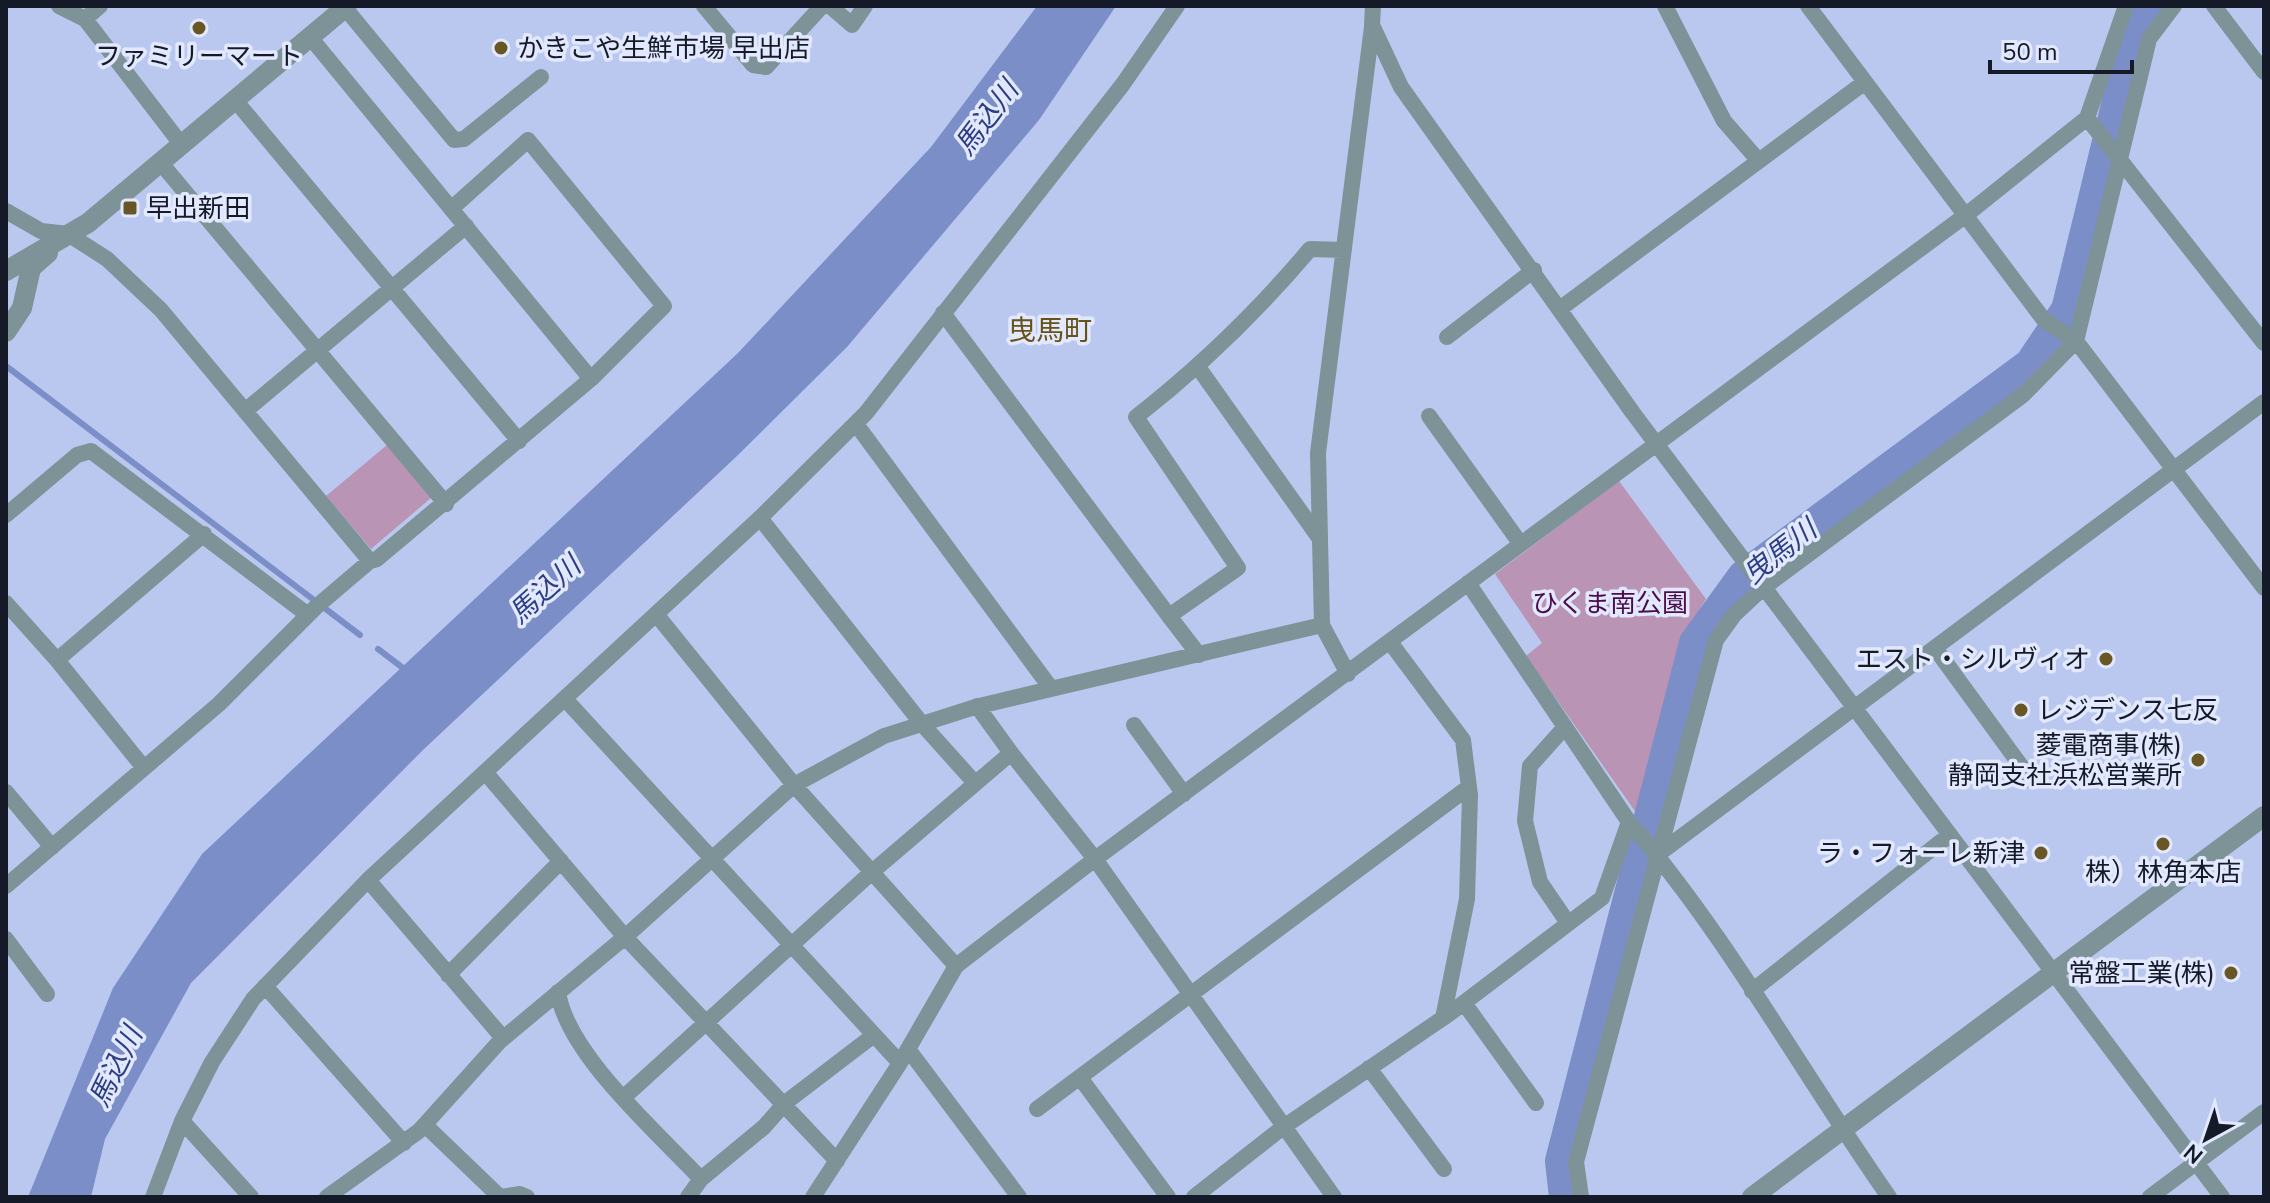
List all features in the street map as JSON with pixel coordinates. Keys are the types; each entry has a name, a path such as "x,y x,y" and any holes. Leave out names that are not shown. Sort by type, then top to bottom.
{"street":[{"path":"59,6 85,19 181,144"},
{"path":"85,19 100,6"},
{"path":"704,6 753,65 766,67 822,6"},
{"path":"830,6 852,25 865,6"},
{"path":"153,1197 182,1121 212,1062 265,986 368,880 760,518 856,424 1123,84 1177,6"},
{"path":"1348,674 1322,625 1318,453 1373,6"},
{"path":"1665,6 1724,121 1759,161"},
{"path":"1808,6 2044,320 2072,338 2176,467 2264,588"},
{"path":"813,1197 904,1056 956,966 1520,543 2092,123 2126,6"},
{"path":"1581,1197 1576,1162 1654,852 1716,640 1756,578 2023,395 2072,338 2149,39 2174,6"},
{"path":"2214,6 2264,72"},
{"path":"6,271 88,223 346,7 454,140 464,139 541,77"},
{"path":"1372,25 1401,87 1561,308 1655,445 2222,1197"},
{"path":"310,37 591,379"},
{"path":"1561,308 1865,82"},
{"path":"235,100 519,441"},
{"path":"2092,123 2264,343"},
{"path":"6,886 219,704 316,608 370,561 377,559 446,504 591,379 664,306 528,140 451,209"},
{"path":"160,162 446,504"},
{"path":"6,211 41,231 68,234 107,259 161,310 370,561"},
{"path":"245,411 390,286 466,226"},
{"path":"6,332 22,308 31,268 68,234"},
{"path":"1169,616 1238,568 1136,417 1198,367 1259,310 1310,249 1344,250"},
{"path":"1447,337 1534,270"},
{"path":"943,313 1199,655"},
{"path":"1198,367 1320,539"},
{"path":"1654,852 1853,709 2264,402"},
{"path":"1429,416 1520,543"},
{"path":"856,424 1050,687"},
{"path":"6,515 77,455 91,451 204,534 316,608"},
{"path":"760,518 922,724 975,783"},
{"path":"57,660 204,534"},
{"path":"1468,583 1564,728 1752,991 1889,1197"},
{"path":"7,606 57,660 144,768"},
{"path":"656,614 794,785 956,966"},
{"path":"327,1197 425,1125 503,1038 625,937 794,785 884,736 977,706 1322,625"},
{"path":"1390,642 1463,740 1469,787 1467,899 1443,1018"},
{"path":"1935,648 2032,781"},
{"path":"565,699 874,1035 904,1056 1019,1197"},
{"path":"977,706 1095,859 1282,1128 1334,1197"},
{"path":"1134,725 1184,794"},
{"path":"1564,728 1530,766 1525,821 1540,882 1568,923"},
{"path":"624,1097 872,872 1011,753"},
{"path":"485,772 625,937 707,1020 837,1161"},
{"path":"1037,1109 1469,787"},
{"path":"6,792 52,847"},
{"path":"1752,1197 2264,816"},
{"path":"1194,1197 1282,1128 1464,1003 1602,898 1633,827"},
{"path":"1752,991 1948,836"},
{"path":"448,975 561,861"},
{"path":"368,880 503,1038"},
{"path":"6,939 47,994"},
{"path":"265,986 404,1143"},
{"path":"558,992 561,1010 571,1032 624,1097 701,1179"},
{"path":"1464,1003 1536,1103"},
{"path":"688,1197 701,1179 764,1127 785,1103 874,1035"},
{"path":"1369,1068 1444,1169"},
{"path":"1081,1079 1168,1197"},
{"path":"2150,1197 2264,1112"},
{"path":"182,1121 251,1197"},
{"path":"425,1125 501,1197 520,1194 527,1197"}],"green space":[{"path":"387,445 431,498 371,549 326,496"},
{"name":"ひくま南公園","path":"1619,481 1706,599 1692,622 1644,824 1526,656 1542,643 1495,574"}],"water":[{"name":"馬込川","path":"1037,6 1116,6 1039,120 847,347 737,456 424,749 191,983 105,1139 91,1197 28,1197 113,988 202,854 738,353 931,147"}],"waterway":[{"name":"曳馬川","path":"1566,1197 1562,1161 1696,643 1744,577 2031,365 2068,310 2136,31 2152,6"},
{"path":"6,366 360,635"},
{"path":"378,649 407,671"}],"place":[{"name":"ファミリーマート","path":"199,28"},
{"name":"かきこや生鮮市場 早出店","path":"501,48"},
{"name":"早出新田","path":"130,208"},
{"name":"エスト・シルヴィオ","path":"2106,659"},
{"name":"レジデンス七反","path":"2021,710"},
{"name":"菱電商事(株) 静岡支社浜松営業所","path":"2198,760"},
{"name":"株）林角本店","path":"2163,844"},
{"name":"ラ・フォーレ新津","path":"2041,853"},
{"name":"常盤工業(株)","path":"2231,973"}],"district":[{"name":"曳馬町","path":"1050,331"}]}
